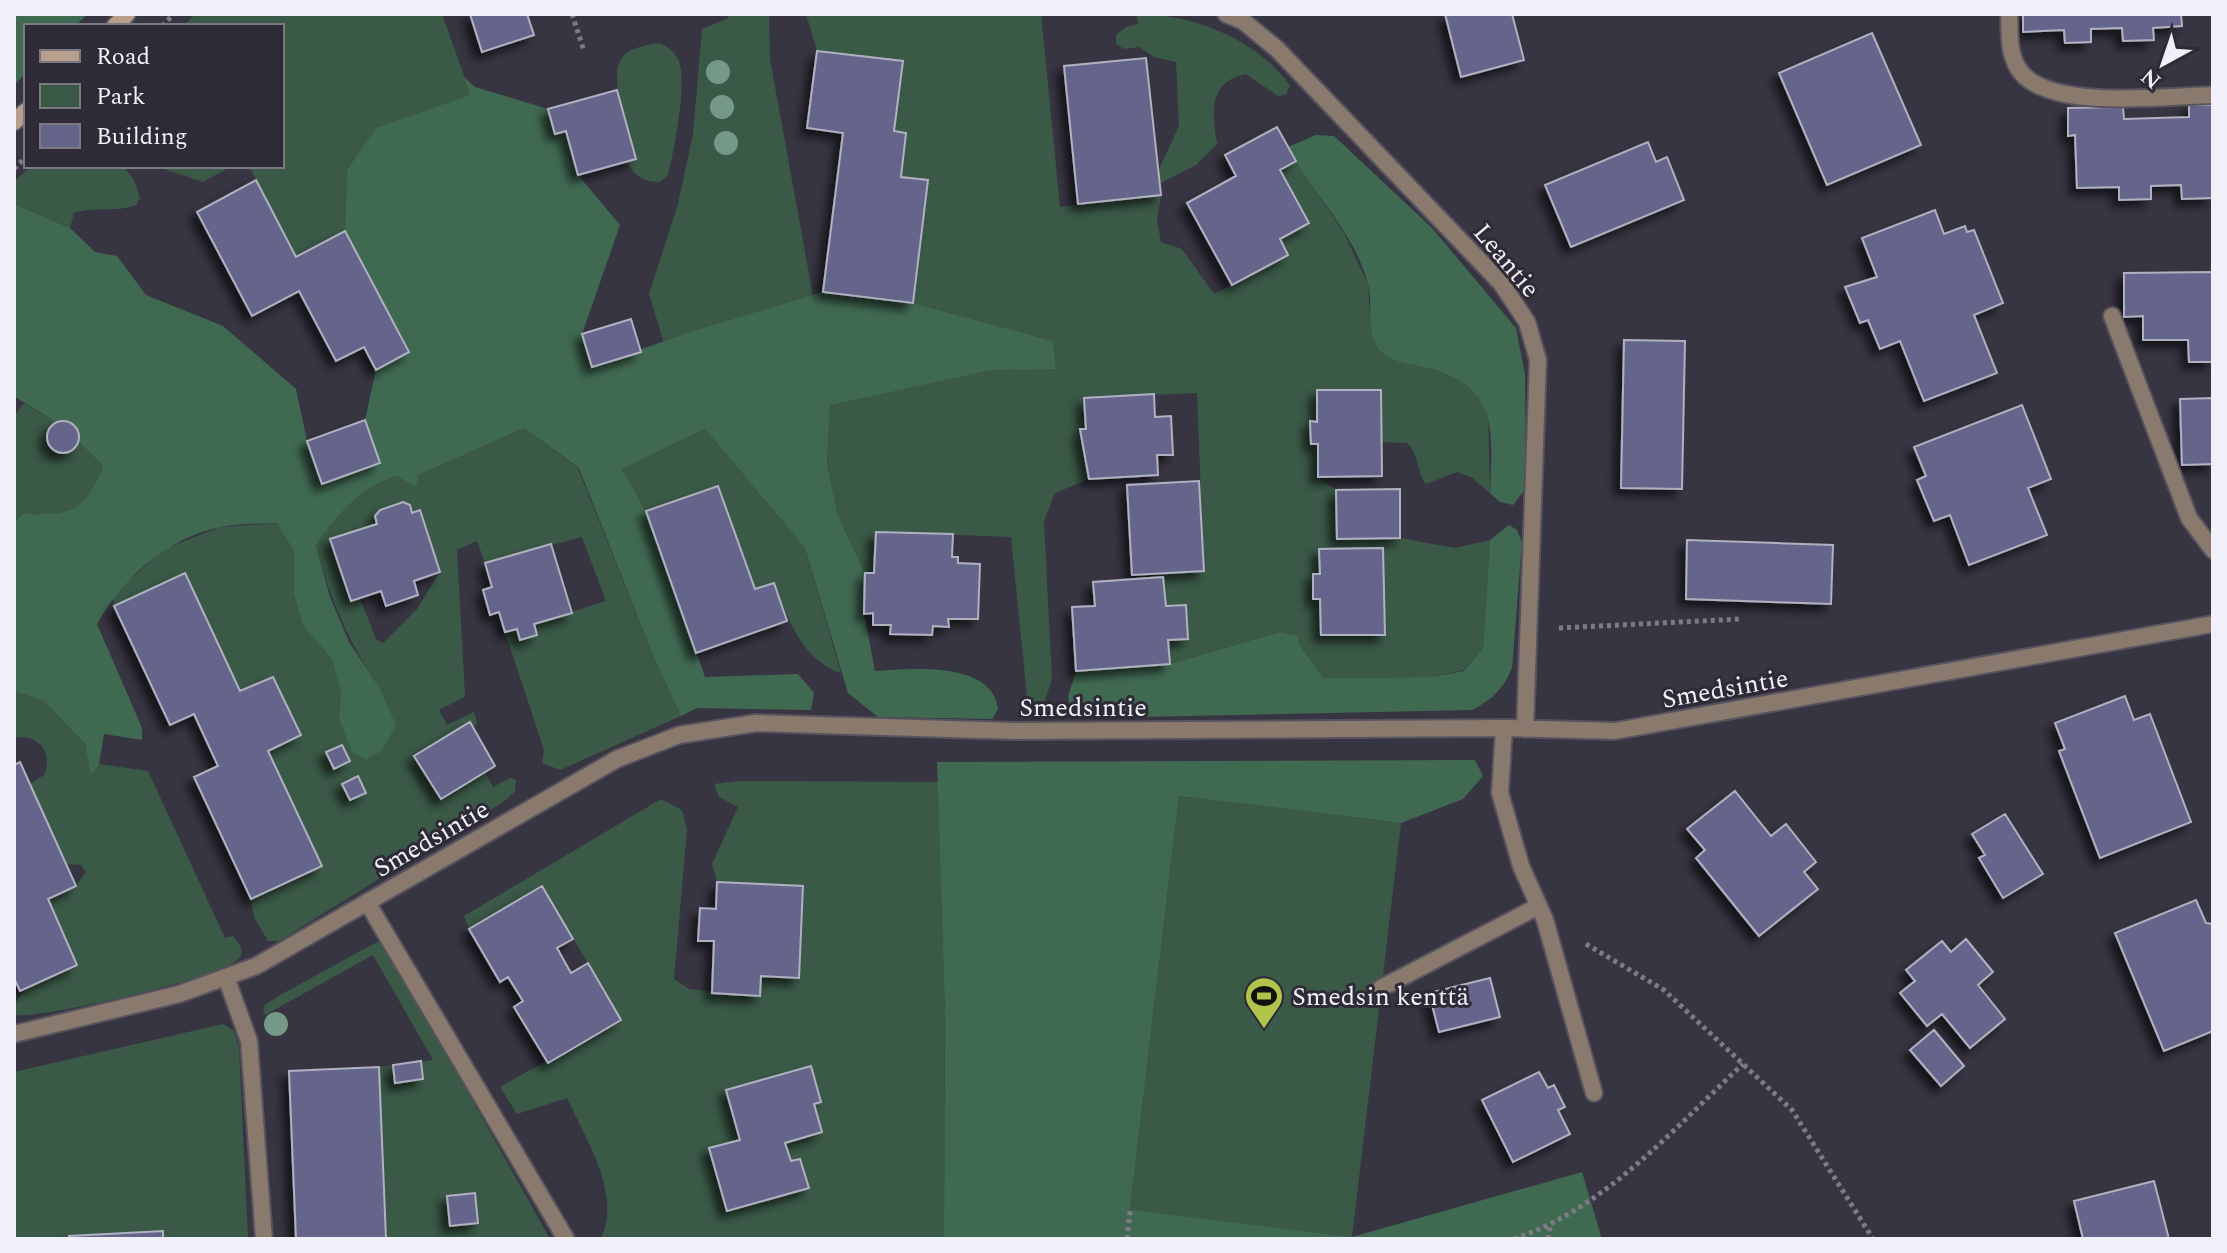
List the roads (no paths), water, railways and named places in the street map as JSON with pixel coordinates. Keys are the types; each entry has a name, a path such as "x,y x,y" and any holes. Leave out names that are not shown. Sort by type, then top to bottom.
{"street":[{"name":"Leantie","path":"1226,14 1243,21 1277,49 1501,283 1527,322 1538,360 1525,729"},
{"path":"2009,14 2011,49 2017,68 2037,87 2087,97 2213,95"},
{"path":"2112,316 2189,518 2213,550"},
{"name":"Smedsintie","path":"14,1034 179,994 256,966 617,759 679,735 756,723 1014,731 1504,728 1615,731 1688,721 2213,624"},
{"path":"1504,728 1500,793 1521,866 1542,913 1594,1093"},
{"path":"367,902 566,1239"},
{"path":"1381,988 1542,913"},
{"path":"226,977 249,1041 264,1239"}],"place":[{"name":"Smedsin kenttä","path":"1264,1030"}]}
